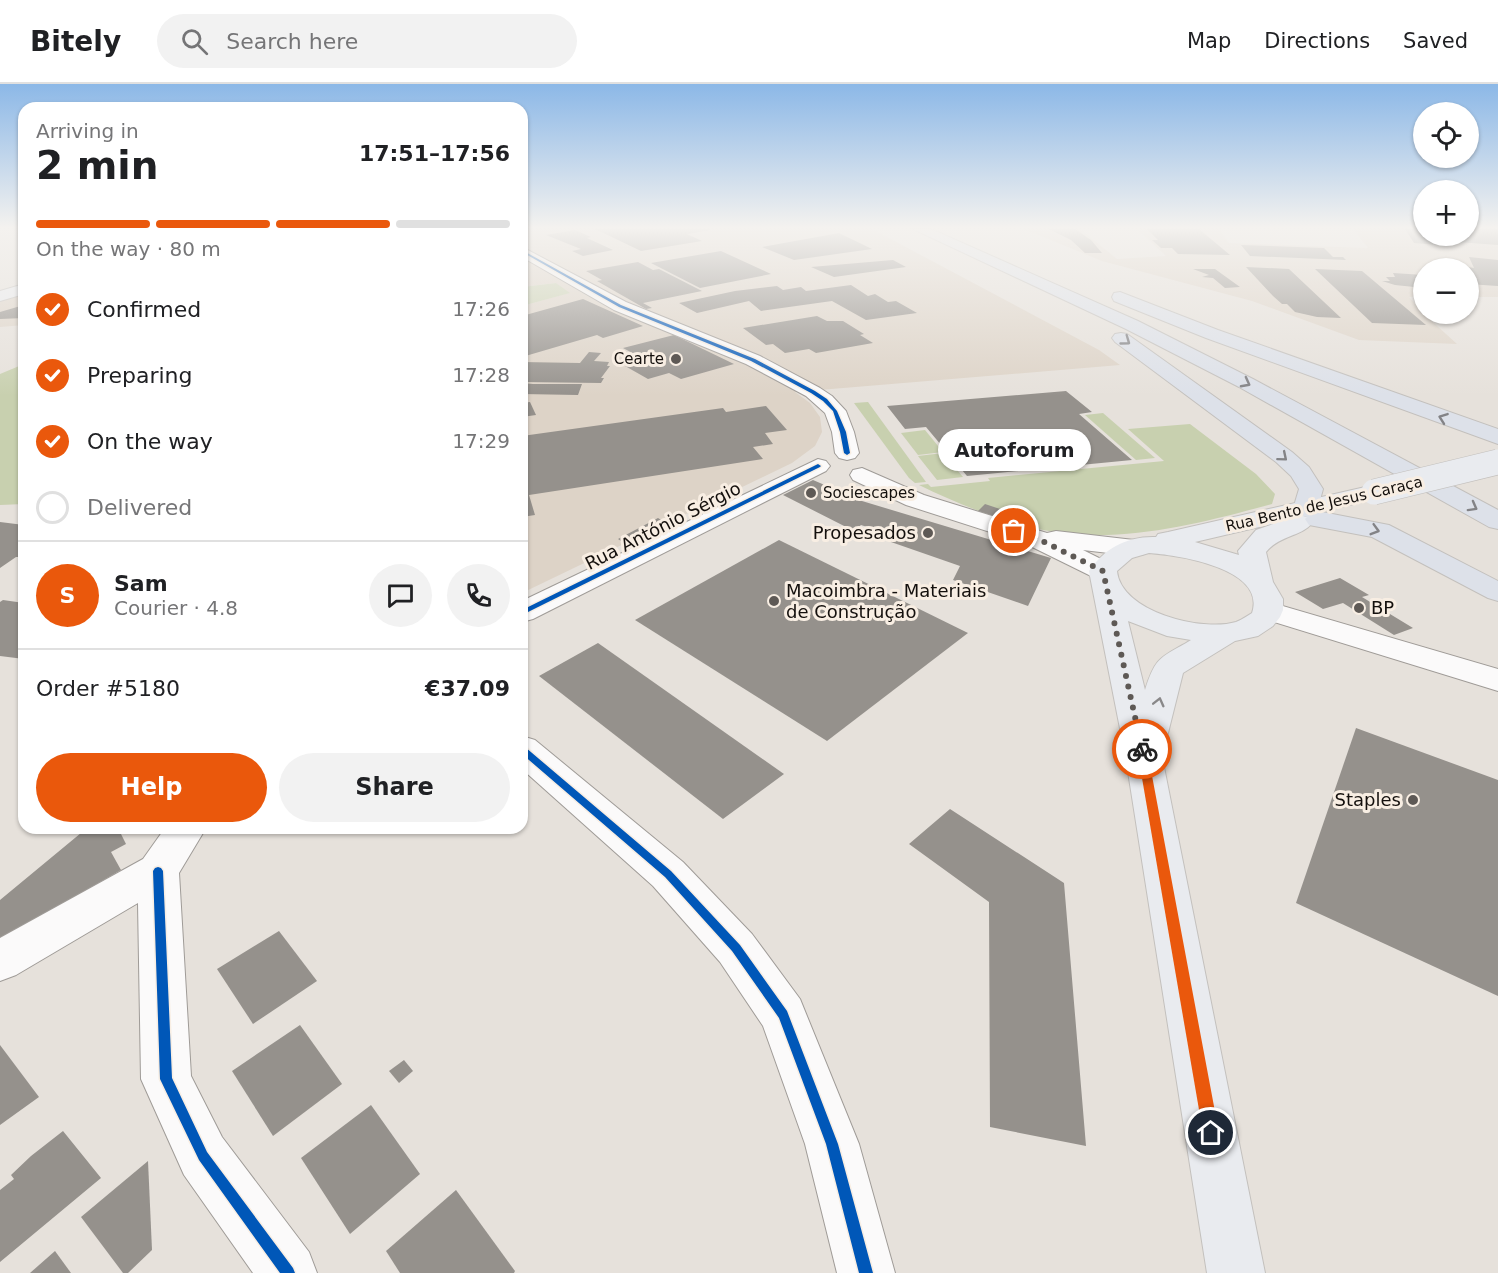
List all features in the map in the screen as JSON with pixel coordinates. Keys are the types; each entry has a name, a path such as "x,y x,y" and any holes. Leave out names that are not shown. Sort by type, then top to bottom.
{"highway":[{"path":"1030,284 1113,332 1284,457 1300,472 1311,489 1312,514 1380,531 1498,591"},
{"path":"1043,284 1132,325 1246,383 1498,521"},
{"path":"1072,284 1275,380 1371,430"},
{"path":"1108,292 1212,334 1498,437"},
{"path":"1424,458 1487,481"}],"main road":[{"path":"0,296 18,292"},
{"name":"Rua Bento de Jesus Caraça","path":"1104,578 1112,556 1141,547 1312,514 1383,497 1498,462"},
{"name":"Rua Bento de Jesus Caraça","path":"1383,497 1487,481"},
{"name":"Rua Bento de Jesus Caraça","path":"1264,597 1252,551 1266,536 1312,514"},
{"path":"1104,578 1117,601 1138,615 1166,626 1196,633 1226,633 1246,629 1261,621 1264,597 1243,570 1214,556 1173,546 1141,547"},
{"path":"1104,578 1144,759 1236,1273"},
{"path":"1144,759 1168,668 1226,633"}],"street":[{"name":"Rua António Sérgio","path":"582,284 620,306 753,360 825,399 835,411 843,432 847,453 825,456 819,460 839,473"},
{"name":"Rua António Sérgio","path":"528,611 839,473"},
{"path":"839,473 915,500 1034,537 1141,547"},
{"path":"1034,537 1104,578"},
{"path":"1264,597 1498,680"},
{"path":"528,753 668,874 736,948 783,1015 832,1144 866,1273"},
{"path":"0,961 158,871 182,834"},
{"path":"158,871 166,1079 203,1156 288,1273"}],"shaded area":[{"path":"558,284 976,284 1099,350 1120,365 795,392 810,403 820,417 822,432 815,446 792,463 528,590 528,304 569,293"},
{"path":"1190,284 1413,284 1413,297 1409,297 1413,302 1413,324 1435,324 1457,344 1359,340 1252,301"},
{"path":"1479,284 1498,284 1498,297 1479,297"},
{"path":"18,296 18,326 0,327 0,301"}],"green space":[{"path":"558,284 570,293 528,304 528,286"},
{"path":"18,366 18,504 0,505 0,374"},
{"path":"868,402 926,482 915,483 909,478 854,403"},
{"path":"1103,413 1155,458 1136,460 1085,415"},
{"path":"1190,424 1256,474 1275,494 1272,504 1216,519 1158,530 1129,534 1072,534 1043,530 995,517 919,485 928,484 931,487 990,481 988,478 1164,461 1128,429"},
{"path":"925,430 943,452 918,455 901,433"},
{"path":"943,453 963,477 937,480 918,456"}],"building":[{"path":"603,284 689,284 702,291 643,303 652,308 646,309"},
{"path":"693,284 718,284 700,288"},
{"path":"1221,284 1237,284 1240,287 1225,288"},
{"path":"1262,284 1305,284 1341,318 1317,317 1295,312 1273,296"},
{"path":"1331,284 1378,284 1413,314 1413,324 1426,325 1372,323"},
{"path":"1393,284 1413,284 1413,287 1395,285"},
{"path":"851,285 868,296 875,294 888,302 896,301 917,313 866,320 832,301 761,311 749,301 697,313 679,303 735,291 777,286 783,290 801,287 806,291"},
{"path":"583,299 643,326 603,338 597,335 528,355 528,314"},
{"path":"18,307 18,318 0,319 0,312"},
{"path":"817,316 827,321 843,321 864,334 860,335 873,343 816,353 809,349 785,353 773,344 766,345 743,328"},
{"name":"Cearte","path":"674,335 734,364 681,379 669,373 648,379 618,362 638,356 623,348"},
{"path":"589,352 601,353 594,361 609,362 607,366 610,366 601,378 604,378 601,383 528,382 528,362 580,363"},
{"path":"528,384 582,384 578,395 528,394"},
{"path":"1066,391 1092,412 1079,414 1132,460 967,476 926,427 905,429 887,406"},
{"path":"528,402 530,402 536,415 528,416"},
{"path":"766,406 787,430 765,433 773,444 753,447 763,459 529,495 535,515 528,516 528,435 723,408 726,412"},
{"path":"813,480 862,501 1051,558 1028,606 953,580 960,566 891,542 895,536 861,525 854,531 783,495"},
{"path":"985,504 1000,509 993,516 978,511"},
{"path":"658,518 669,525 627,545 618,539"},
{"path":"0,522 18,524 18,557 0,568"},
{"path":"779,540 968,633 827,741 635,620"},
{"path":"1340,578 1369,595 1362,597 1413,628 1394,635 1343,603 1323,609 1295,592"},
{"path":"3,600 18,602 18,658 0,656 0,602"},
{"path":"598,643 784,774 723,819 539,676"},
{"path":"1356,728 1498,780 1498,996 1296,903"},
{"path":"950,809 1064,883 1086,1146 990,1127 989,902 909,844"},
{"path":"80,834 121,834 126,844 111,852 121,870 0,940 0,900"},
{"path":"279,931 317,981 253,1024 217,969"},
{"path":"300,1025 342,1084 273,1136 232,1071"},
{"path":"0,1045 39,1097 0,1125"},
{"path":"404,1060 413,1071 399,1083 389,1071"},
{"path":"371,1105 420,1174 350,1234 301,1158"},
{"path":"63,1131 101,1178 0,1262 0,1190 14,1179 11,1175 31,1156"},
{"path":"148,1161 152,1250 128,1273 123,1273 81,1217"},
{"path":"456,1190 515,1271 514,1273 400,1273 386,1251"},
{"path":"55,1251 71,1273 30,1273"}],"cycle path":[{"path":"582,284 620,306 753,360 813,392 835,411 843,432 847,453"},
{"path":"528,610 818,466"},
{"path":"528,754 668,874 736,948 783,1015 832,1144 866,1273"},
{"path":"158,871 166,1079 203,1156 288,1273"}],"way so far":[{"path":"1014,531 1034,537 1103,571 1142,749"}],"place":[{"name":"Cearte","path":"676,359"},
{"name":"Sociescapes","path":"811,493"},
{"name":"Autoforum","path":"1014,531"},
{"name":"Propesados","path":"928,533"},
{"name":"Macoimbra - Materiais de Construção","path":"774,601"},
{"name":"BP","path":"1359,608"},
{"name":"Staples","path":"1413,800"}],"route":[{"path":"1142,749 1211,1133"}]}
